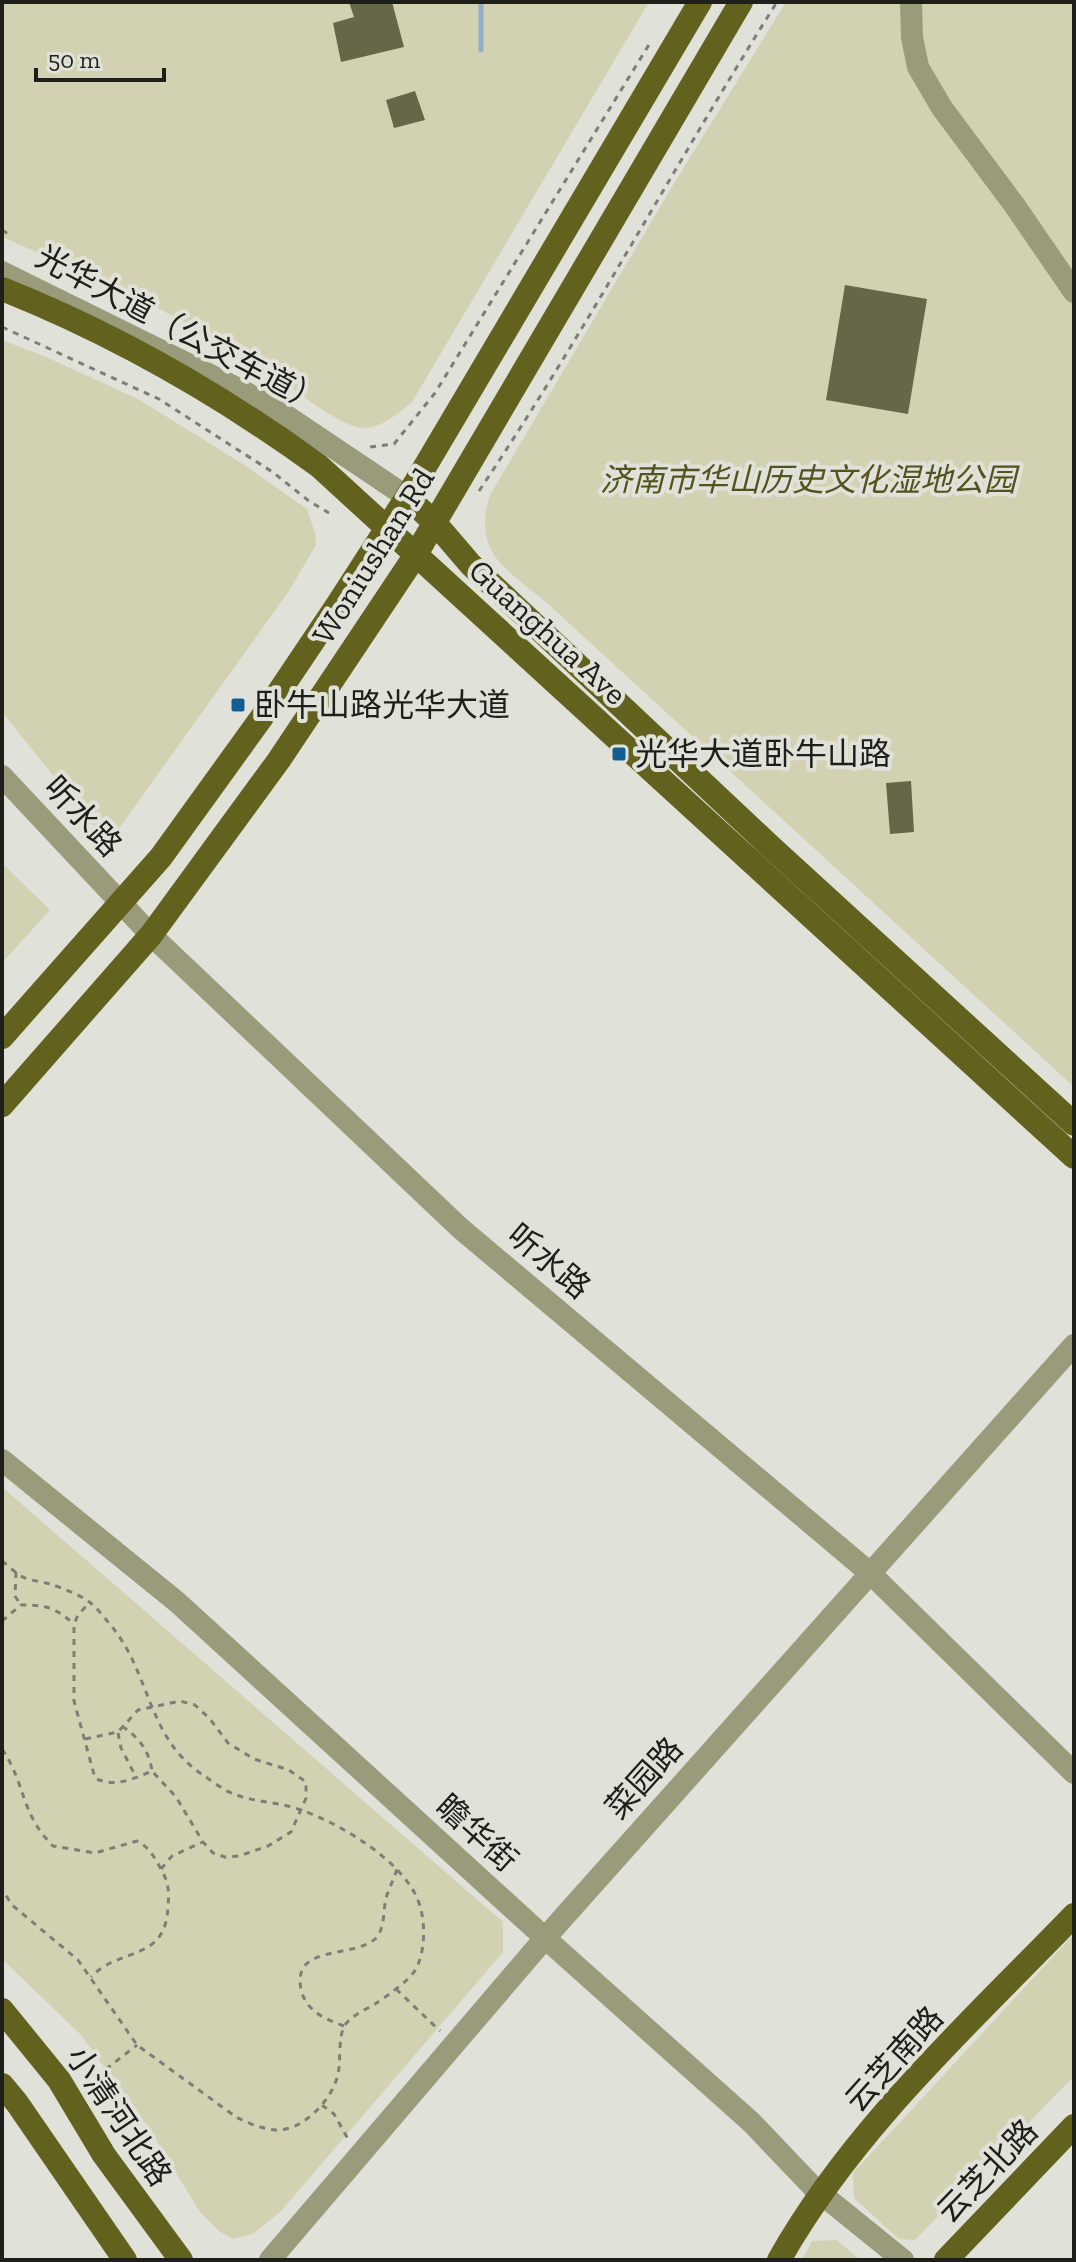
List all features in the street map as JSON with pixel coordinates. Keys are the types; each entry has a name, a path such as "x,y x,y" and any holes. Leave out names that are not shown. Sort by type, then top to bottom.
{"main road":[{"name":"Woniushan Rd","path":"2,1037 161,857 262,717 407,497 700,2"},
{"name":"Woniushan Rd","path":"2,1105 151,935 279,760 415,556 741,2"},
{"name":"Guanghua Ave","path":"2,289 150,358 256,420 319,466 1074,1157"},
{"name":"Guanghua Ave","path":"407,497 494,587 771,847 1074,1124"},
{"name":"云芝南路","path":"779,2260 801,2221 893,2102 1074,1915"},
{"name":"小清河北路","path":"2,2010 59,2080 104,2155 181,2260"},
{"path":"2,2085 125,2260"},
{"name":"云芝北路","path":"946,2260 1074,2126"}],"street":[{"path":"911,2 912,37 918,67 942,108 1074,292"},
{"name":"光华大道（公交车道）","path":"2,272 245,392 407,497"},
{"name":"听水路","path":"2,776 151,935 460,1228 870,1573 1074,1773"},
{"name":"菜园路","path":"270,2260 545,1938 1074,1345"},
{"name":"瞻华街","path":"2,1460 177,1602 751,2122 822,2194 903,2260"}],"path":[{"path":"476,495 534,408 777,2"},
{"path":"366,448 394,444 435,393 657,33"},
{"path":"2,230 10,235"},
{"path":"2,327 159,399 274,473 329,513"},
{"path":"2,1561 16,1572 90,1602 115,1630 132,1658 147,1689 154,1716 175,1750 199,1773 233,1794 301,1810 361,1840 397,1869 417,1897 424,1925 421,1951 415,1970 395,1989 344,2026 337,2079 322,2104 299,2124 278,2130 253,2125 203,2095 137,2045 91,1977 66,1949 12,1905 2,1889"},
{"path":"16,1572 15,1596 21,1605"},
{"path":"90,1602 74,1624 74,1701 95,1778 104,1783 114,1783 152,1771"},
{"path":"2,1621 21,1605 43,1605 57,1610 74,1624"},
{"path":"122,1726 137,1737 150,1755 152,1771 176,1797 213,1853 225,1857 239,1856 268,1846 291,1832 306,1798 306,1782 289,1770 254,1759 228,1743 195,1705 180,1701 138,1710 122,1726 118,1732 121,1748 136,1777"},
{"path":"85,1739 118,1732"},
{"path":"2,1749 10,1760 31,1819 53,1846 95,1853 137,1841 145,1845 168,1883 168,1918 160,1939 149,1948 101,1967 91,1977"},
{"path":"161,1869 172,1856 203,1842"},
{"path":"344,2026 329,2021 309,2007 302,1993 301,1976 305,1964 342,1950 353,1950 377,1938 397,1869"},
{"path":"395,1989 428,2022 456,2042"},
{"path":"70,2097 137,2045"},
{"path":"322,2104 344,2128 358,2157"}],"green space":[{"path":"2,2 649,2 412,402 384,422 364,428 341,421 265,369 169,314 2,237"},
{"name":"济南市华山历史文化湿地公园","path":"786,2 1074,2 1074,1087 507,569 490,546 486,532 490,495 673,185"},
{"path":"2,340 138,399 243,464 307,509 315,533 316,545 289,591 108,844 2,712"},
{"path":"2,863 50,910 2,963"},
{"path":"2,1487 503,1922 503,1952 281,2211 253,2234 232,2239 200,2212 148,2127 81,2035 2,1959"},
{"path":"1074,1934 1074,2076 915,2240 899,2239 854,2198 853,2173"},
{"path":"837,2240 860,2260 802,2260 812,2241"}],"building":[{"path":"349,2 392,2 404,47 341,62 333,23 354,17"},
{"path":"415,91 425,120 394,128 386,100"},
{"path":"845,285 927,299 908,414 826,400"},
{"path":"911,781 914,832 890,834 886,783"}],"waterway":[{"path":"481,2 481,50"}],"place":[{"name":"卧牛山路光华大道","path":"238,705"},
{"name":"光华大道卧牛山路","path":"619,754"}]}
